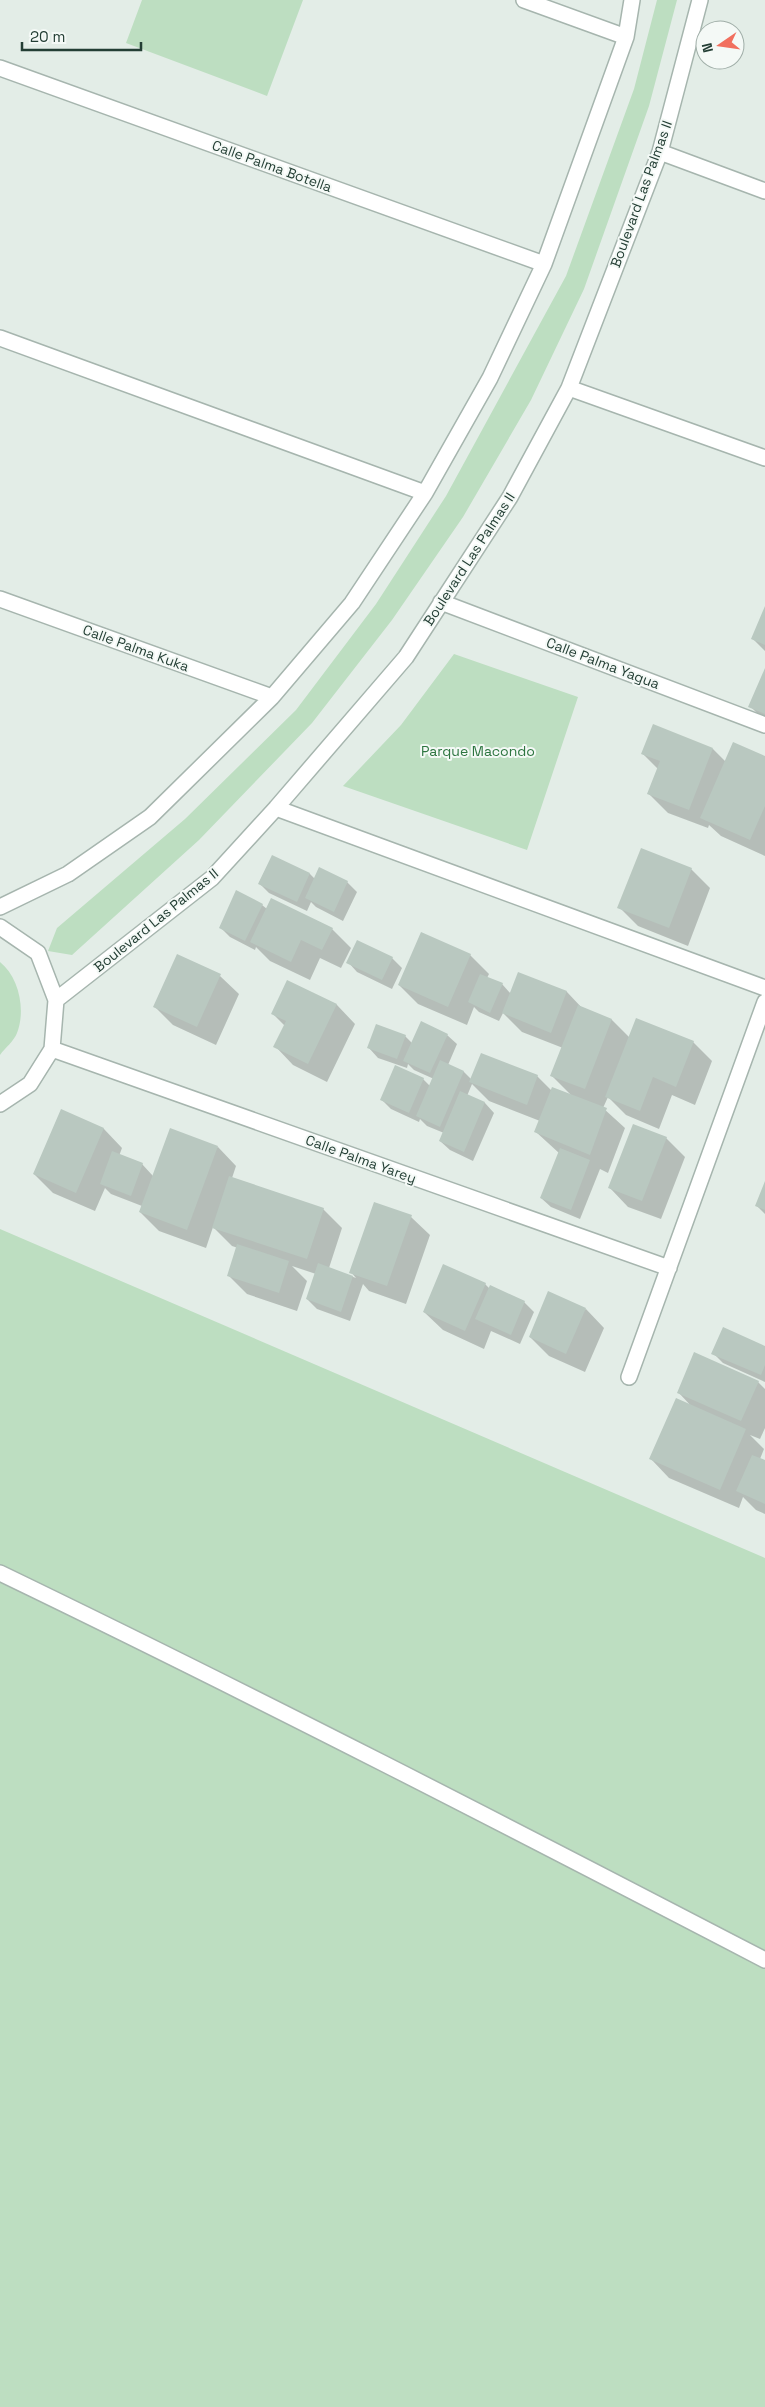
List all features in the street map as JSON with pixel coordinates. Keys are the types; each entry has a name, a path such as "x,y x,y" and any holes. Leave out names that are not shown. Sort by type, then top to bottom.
{"street":[{"path":"524,0 626,37"},
{"path":"0,908 68,874 150,817 272,697 352,603 425,493 490,378 544,264 626,37 632,0"},
{"name":"Boulevard Las Palmas II","path":"56,1000 212,878 276,808 406,657 510,497 569,388 660,152 700,0"},
{"name":"Calle Palma Botella","path":"0,68 544,264"},
{"path":"660,152 765,191"},
{"path":"0,338 425,493"},
{"path":"569,388 765,458"},
{"name":"Calle Palma Kuka","path":"0,598 272,697"},
{"name":"Calle Palma Yagua","path":"441,602 765,725"},
{"path":"276,808 765,988"},
{"path":"0,927 38,953 56,1000 52,1049 30,1084 0,1104"},
{"path":"629,1376 765,1002"},
{"name":"Calle Palma Yarey","path":"52,1049 669,1268"},
{"path":"0,1572 146,1643 432,1788 765,1960"}],"green space":[{"path":"142,0 303,0 267,96 126,43"},
{"path":"657,0 677,0 649,106 584,289 531,400 463,517 392,620 312,723 199,840 72,955 48,951 57,928 185,819 296,710 376,604 446,496 566,276 634,89"},
{"name":"Parque Macondo","path":"454,654 578,697 527,850 343,786 401,725"},
{"path":"0,962 7,968 16,985 21,1004 21,1014 16,1036 0,1055"},
{"path":"0,1229 765,1558 765,2407 0,2407"}],"building":[{"path":"765,606 765,645 751,639"},
{"path":"765,668 765,714 748,707"},
{"path":"653,724 713,748 689,810 647,794 660,761 641,754"},
{"path":"733,742 765,756 765,806 750,840 700,818"},
{"path":"641,848 692,868 669,928 617,908"},
{"path":"272,855 310,873 297,902 258,884"},
{"path":"319,867 348,881 334,912 305,898"},
{"path":"236,890 263,904 245,941 219,928"},
{"path":"271,898 333,928 322,950 301,940 291,962 250,942"},
{"path":"421,932 471,954 448,1007 398,985"},
{"path":"357,940 393,957 382,980 346,963"},
{"path":"177,954 221,974 197,1027 153,1007"},
{"path":"518,972 567,991 551,1033 502,1013"},
{"path":"480,974 503,983 490,1013 468,1002"},
{"path":"287,980 337,1004 308,1064 273,1047 286,1021 271,1014"},
{"path":"578,1005 612,1019 585,1089 550,1076"},
{"path":"636,1018 694,1041 676,1087 653,1077 640,1111 605,1097"},
{"path":"421,1021 448,1034 430,1073 403,1061"},
{"path":"376,1024 406,1035 397,1059 367,1048"},
{"path":"481,1053 538,1075 527,1105 469,1082"},
{"path":"440,1060 464,1071 440,1127 416,1116"},
{"path":"395,1065 424,1078 409,1113 380,1100"},
{"path":"552,1087 607,1108 590,1155 534,1132"},
{"path":"460,1091 485,1102 464,1152 439,1141"},
{"path":"61,1109 104,1128 76,1193 33,1174"},
{"path":"633,1124 667,1137 642,1201 608,1188"},
{"path":"170,1128 218,1146 187,1230 139,1212"},
{"path":"560,1148 590,1160 571,1210 540,1198"},
{"path":"112,1151 143,1163 131,1196 100,1184"},
{"path":"229,1176 324,1208 307,1259 212,1228"},
{"path":"765,1181 765,1210 755,1206"},
{"path":"374,1202 412,1215 387,1286 349,1273"},
{"path":"237,1244 289,1261 279,1293 227,1276"},
{"path":"318,1263 353,1276 341,1312 306,1299"},
{"path":"443,1264 486,1283 465,1331 423,1312"},
{"path":"490,1285 525,1301 511,1335 475,1319"},
{"path":"548,1291 586,1308 566,1354 529,1337"},
{"path":"723,1327 765,1346 765,1365 761,1375 711,1354"},
{"path":"694,1352 759,1381 741,1421 677,1393"},
{"path":"676,1398 746,1429 720,1490 649,1459"},
{"path":"752,1455 765,1460 765,1504 736,1491"}]}
